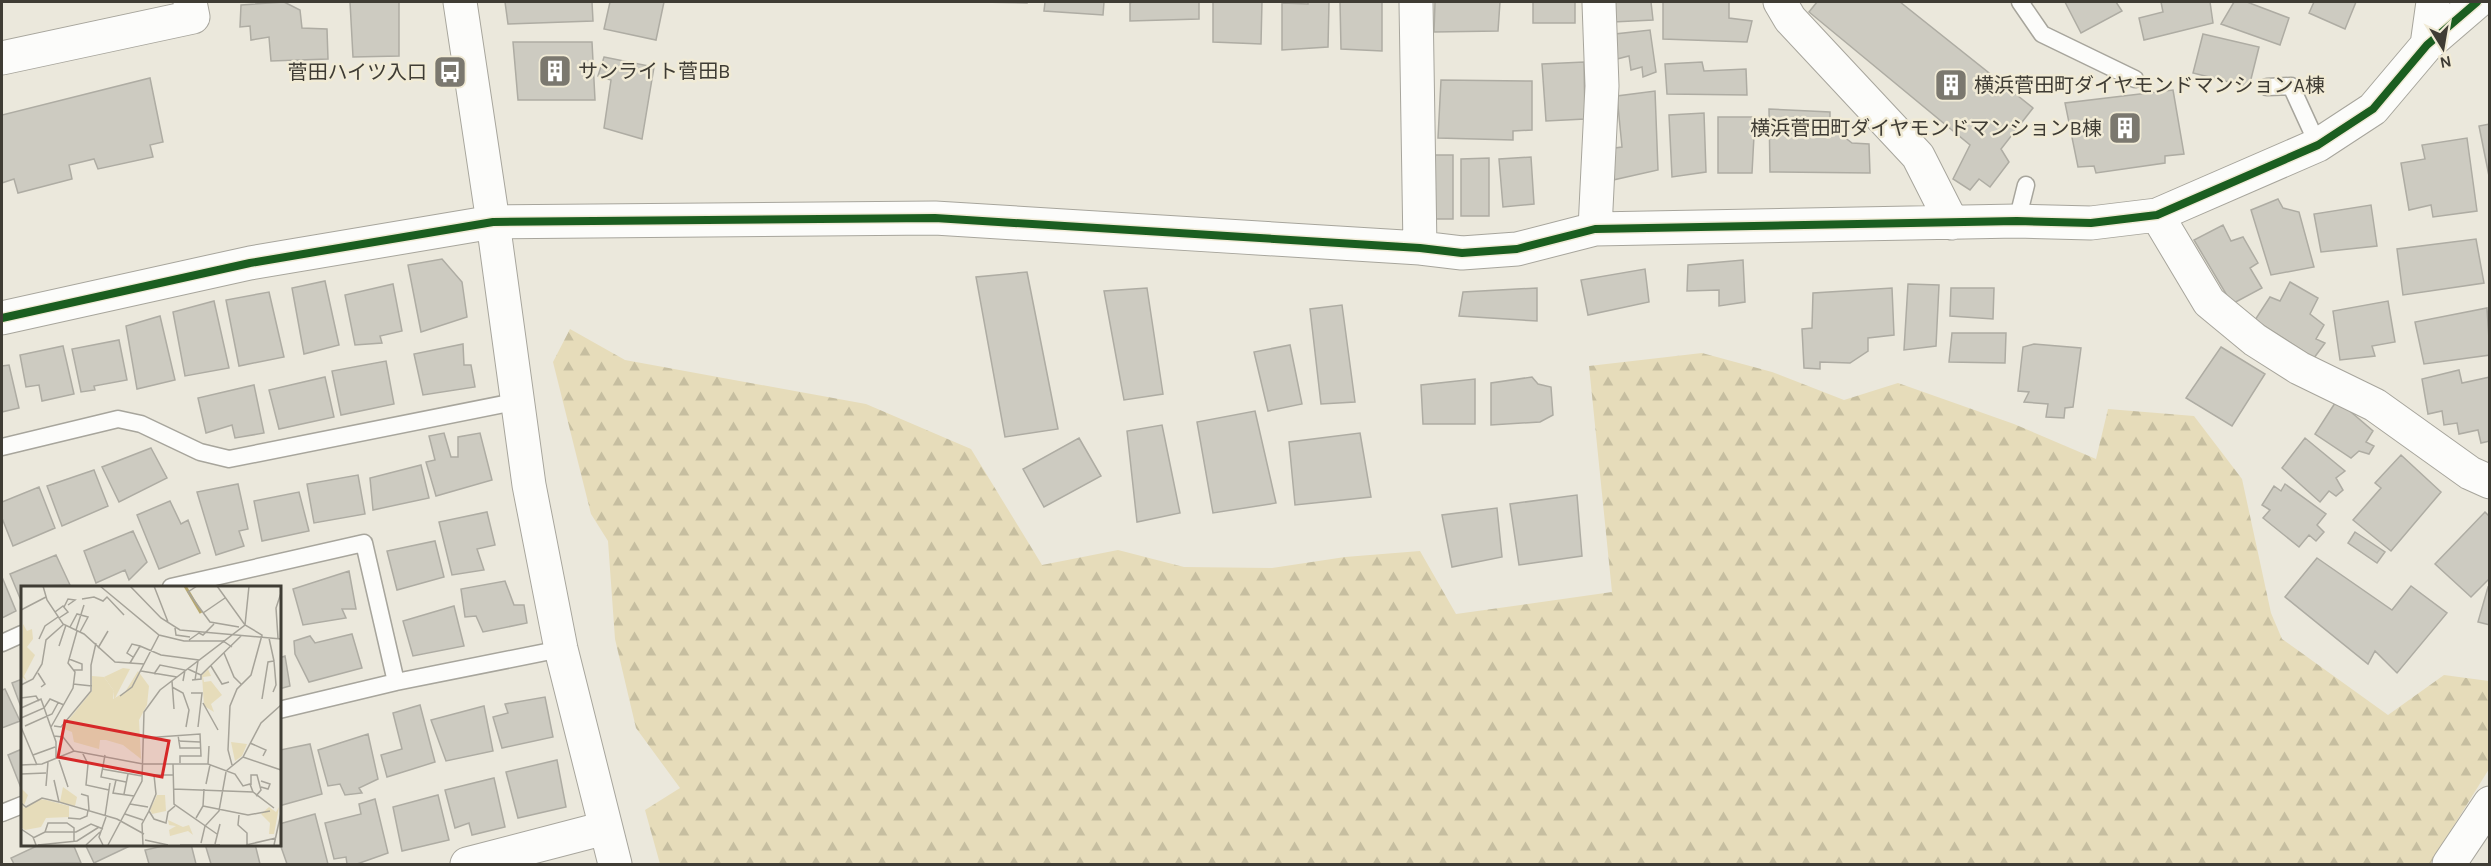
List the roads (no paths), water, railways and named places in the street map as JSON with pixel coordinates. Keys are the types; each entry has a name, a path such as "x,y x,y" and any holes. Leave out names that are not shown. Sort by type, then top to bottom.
{"street":[{"path":"2,58 193,17 190,2"},
{"path":"460,2 519,401 529,485 561,649 615,864"},
{"path":"1416,2 1420,248"},
{"path":"1780,2 1790,20 1811,44 1918,156 1952,223"},
{"path":"2427,45 2433,2"},
{"path":"2,318 250,263 493,222 934,218 1420,248 1462,253 1517,249 1595,229 2017,221 2091,223 2157,215 2318,146 2373,109 2427,45 2477,2"},
{"path":"1595,229 1602,86 1599,3"},
{"path":"2157,215 2209,302 2255,340 2299,368 2375,405 2470,473 2490,482"},
{"path":"2449,864 2490,802"},
{"path":"467,864 605,828"}],"lane":[{"path":"2020,2 2042,34 2135,79"},
{"path":"2267,87 2291,86 2318,146"},
{"path":"2017,221 2026,185"},
{"path":"2,447 118,419 141,424 200,453 229,459 519,401"},
{"path":"175,586 364,543 396,681"},
{"path":"2,643 21,634"},
{"path":"280,710 396,681 561,649"},
{"path":"2,813 21,804"}],"place":[{"name":"サンライト菅田B","path":"555,71"},
{"name":"菅田ハイツ入口","path":"450,72"},
{"name":"横浜菅田町ダイヤモンドマンションA棟","path":"1951,85"},
{"name":"横浜菅田町ダイヤモンドマンションB棟","path":"2125,128"}]}
